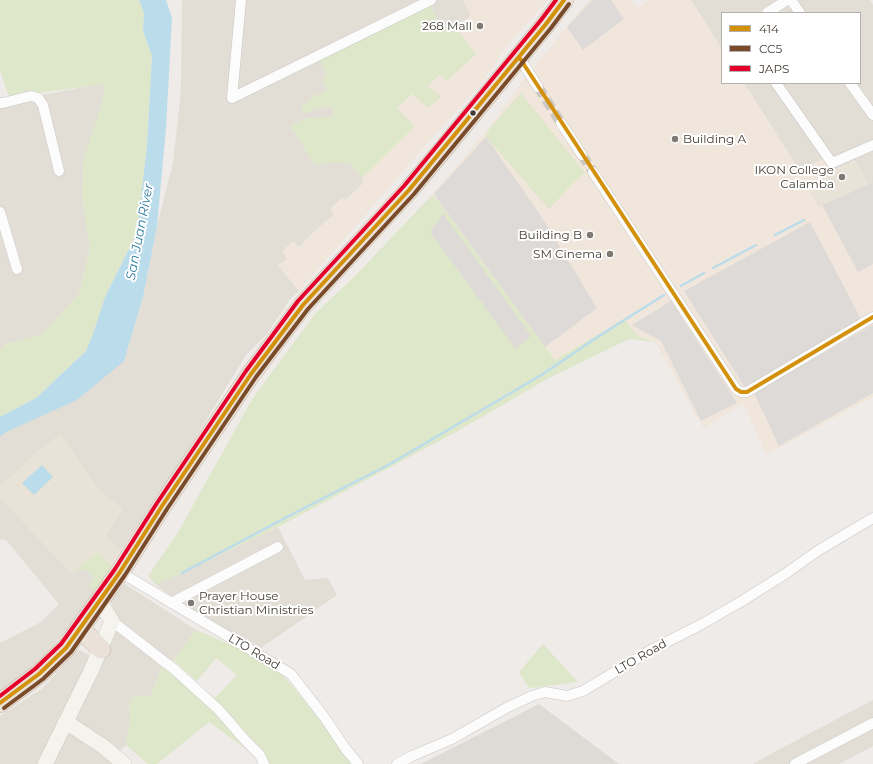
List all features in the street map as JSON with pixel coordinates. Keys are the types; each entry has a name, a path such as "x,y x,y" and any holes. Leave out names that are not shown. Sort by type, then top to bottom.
{"highway":[{"path":"0,703 39,674 66,648 120,572 162,506 248,379 303,305 409,190 546,24 564,0"},
{"path":"80,628 101,649"}],"main road":[{"path":"45,764 92,671 112,621 99,601"},
{"path":"66,722 104,747 124,764"}],"street":[{"path":"241,0 232,98 431,0"},
{"path":"769,12 787,0"},
{"path":"791,0 799,12"},
{"path":"519,57 538,87"},
{"path":"777,84 832,163 873,145"},
{"path":"851,84 873,115"},
{"path":"0,103 31,96 38,98 43,105 59,171"},
{"path":"561,123 582,155"},
{"path":"593,172 736,389 741,392 747,392 871,318"},
{"path":"0,212 17,269"},
{"name":"LTO Road","path":"397,764 452,739 508,707 532,696 545,692 567,696 583,691 651,650 702,624 742,601 785,574 819,550 873,518"},
{"path":"171,603 278,547"},
{"name":"LTO Road","path":"120,572 291,674 358,764"},
{"path":"112,621 174,670 218,708 260,755 264,764"},
{"path":"795,764 873,723"}],"shaded area":[{"path":"182,0 463,0 471,16 456,27 442,30 430,4 319,58 327,76 322,79 327,91 314,96 302,107 303,113 319,108 333,106 334,117 307,118 290,126 315,165 349,163 362,178 364,183 345,200 343,198 330,209 334,215 279,265 299,291 290,299 266,335 246,355 178,466 121,550 106,536 122,509 100,491 60,435 35,454 0,487 0,437 124,361 143,297 157,226 173,163 181,87"},
{"path":"463,0 548,0 510,42 480,85 299,291 278,265 287,259 282,251 293,241 299,248 318,228 334,215 330,209 343,197 346,200 363,183 362,178 415,126 397,108 412,94 428,108 428,86 441,75 447,81 476,54 456,27 471,16"},
{"path":"589,0 631,0 637,8 650,0 691,0 721,47 721,84 745,84 800,171 824,158 833,171 806,184 818,206 822,205 858,272 873,264 873,397 766,455 744,404 703,428 655,342 638,336 624,319 555,360 439,202 432,195 486,131 529,73"},
{"path":"592,0 611,0 624,19 583,50 567,27"},
{"path":"691,0 870,0 873,5 873,182 868,184 854,160 833,171 824,158 800,171 745,84 861,84 861,12 721,12 721,47"},
{"path":"105,83 103,100 82,198 90,248 79,294 42,334 4,345 0,350 0,103"},
{"path":"486,137 541,216 597,308 545,347 434,194"},
{"name":"IKON College Calamba","path":"854,160 868,184 818,207 805,184"},
{"path":"873,182 873,264 858,272 822,205"},
{"path":"443,214 531,336 516,349 430,232"},
{"path":"810,222 862,321 746,389 684,291"},
{"path":"671,301 737,403 701,421 661,341 632,325"},
{"path":"873,325 873,393 779,446 754,393"},
{"path":"60,434 100,491 122,509 106,536 121,550 112,565 98,552 71,573 0,497 0,487 35,454"},
{"path":"0,497 71,573 77,569 86,570 94,578 95,592 75,621 47,653 14,682 0,691 0,643 41,622 59,604 6,540 0,540"},
{"path":"278,527 305,580 328,578 337,595 261,648 198,614 156,585"},
{"path":"125,584 196,630 173,660 162,667 150,696 133,696 129,702 130,720 126,745 112,759 116,764 0,764 0,716 43,688 75,652 79,650 90,656 115,614 111,601"},
{"path":"873,700 873,746 839,764 753,764 780,749"},
{"path":"539,704 619,764 421,764"}],"green space":[{"path":"0,0 139,0 144,13 143,31 152,55 147,146 137,233 105,297 86,351 36,398 0,417 0,350 4,345 42,334 79,294 90,248 82,198 83,160 103,100 105,84 9,97 0,70"},
{"path":"430,4 442,30 456,27 476,54 447,81 440,75 428,86 441,97 428,108 412,94 397,108 415,126 362,178 349,163 315,165 290,126 307,118 333,117 333,106 319,108 303,114 302,107 314,96 327,91 322,79 327,76 319,58"},
{"path":"521,93 585,173 574,182 549,209 486,137 490,128"},
{"path":"432,195 439,202 555,360 624,319 638,336 655,342 629,339 549,378 456,432 278,527 156,585 148,576 177,534 253,398 315,314 356,275"},
{"path":"98,552 112,565 95,592 89,586 94,578 86,570 77,570 71,573"},
{"path":"196,630 245,651 284,676 355,764 268,764 209,722 157,764 148,764 126,745 130,720 129,702 133,696 150,696 162,667 215,698 237,675 216,658 197,681 173,660"},
{"path":"543,644 578,682 529,688 519,672"}],"water":[{"name":"San Juan River","path":"139,0 166,0 172,18 166,128 157,226 143,297 124,361 77,400 6,432 0,437 0,417 36,398 86,351 105,297 137,233 147,146 152,56 143,31 144,13"},
{"path":"42,465 53,477 34,495 22,483"}],"waterway":[{"path":"775,235 804,220"},
{"path":"713,268 756,245"},
{"path":"681,286 704,273"},
{"path":"182,573 390,464 543,374 599,336 664,295"}],"tunnel":[{"path":"538,87 561,123"},
{"path":"582,155 593,172"}],"transit line":[{"name":"JAPS","path":"0,696 35,669 61,644 115,569 157,503 246,371 298,301 404,186 556,0"},
{"name":"414","path":"0,703 39,674 66,648 120,572 162,506 251,374 303,305 409,190 546,24 564,0"},
{"name":"CC5","path":"4,708 43,679 71,652 125,575 167,509 256,377 308,309 414,194 551,28 569,4"},
{"name":"414","path":"519,57 736,389 741,392 747,392 873,317"}],"place":[{"name":"268 Mall","path":"480,26"},
{"name":"Building A","path":"675,139"},
{"name":"IKON College Calamba","path":"842,177"},
{"name":"Building B","path":"590,235"},
{"name":"SM Cinema","path":"610,254"},
{"name":"Prayer House Christian Ministries","path":"191,603"}]}
